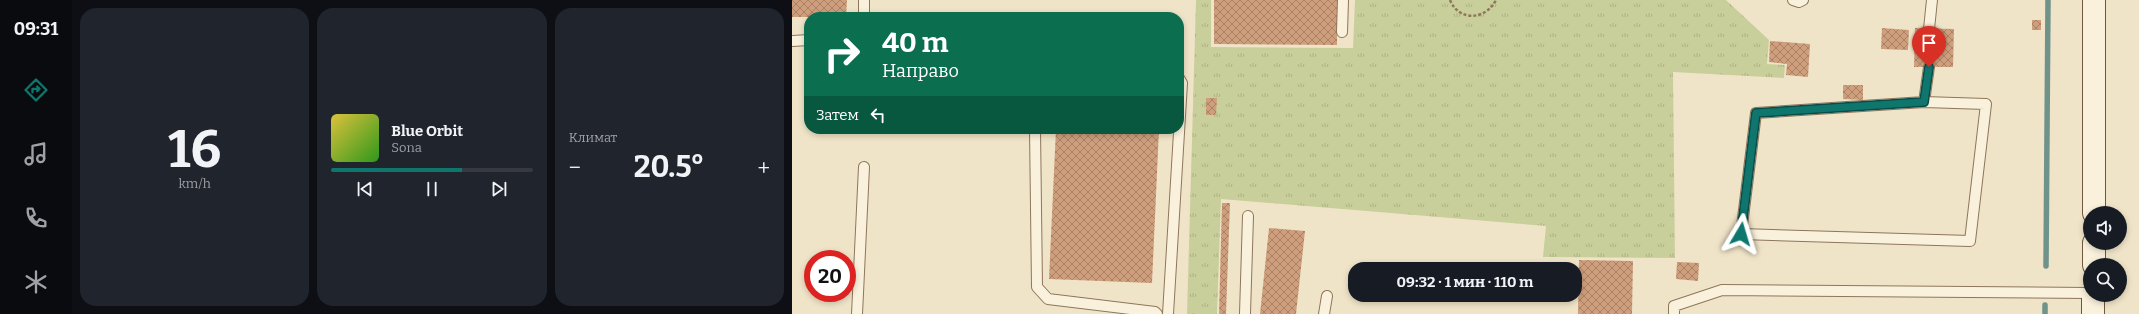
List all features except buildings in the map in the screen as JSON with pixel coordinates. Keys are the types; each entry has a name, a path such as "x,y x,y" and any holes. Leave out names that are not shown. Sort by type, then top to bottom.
{"main road":[{"path":"2094,0 2094,206"},
{"path":"2093,302 2093,314"}],"lane":[{"path":"864,0 864,12"},
{"path":"1342,32 1343,0"},
{"path":"1792,0 1799,2 1803,0"},
{"path":"1929,28 1932,0"},
{"path":"792,41 804,40"},
{"path":"1924,102 1929,67"},
{"path":"1924,102 1986,104 1970,241 1741,234 1756,113 1924,102"},
{"path":"1035,134 1037,287 1048,299 1155,312 1157,314"},
{"path":"1168,314 1179,134"},
{"path":"857,314 864,167"},
{"path":"1245,314 1248,216"},
{"path":"1674,314 1674,306 1722,290 2083,293"},
{"path":"1324,314 1327,296"}],"path":[{"path":"1450,0 1455,9 1469,16 1485,13 1492,8 1496,0"}],"green space":[{"path":"1196,0 1211,0 1211,47 1353,48 1355,0 1726,0 1769,40 1767,64 1785,65 1784,78 1673,72 1675,258 1543,257 1546,226 1221,199 1217,314 1187,314"}],"waterway":[{"path":"2046,266 2048,0"},
{"path":"2045,305 2045,314"}],"route":[{"path":"1741,234 1756,113 1924,102 1929,67"}]}
